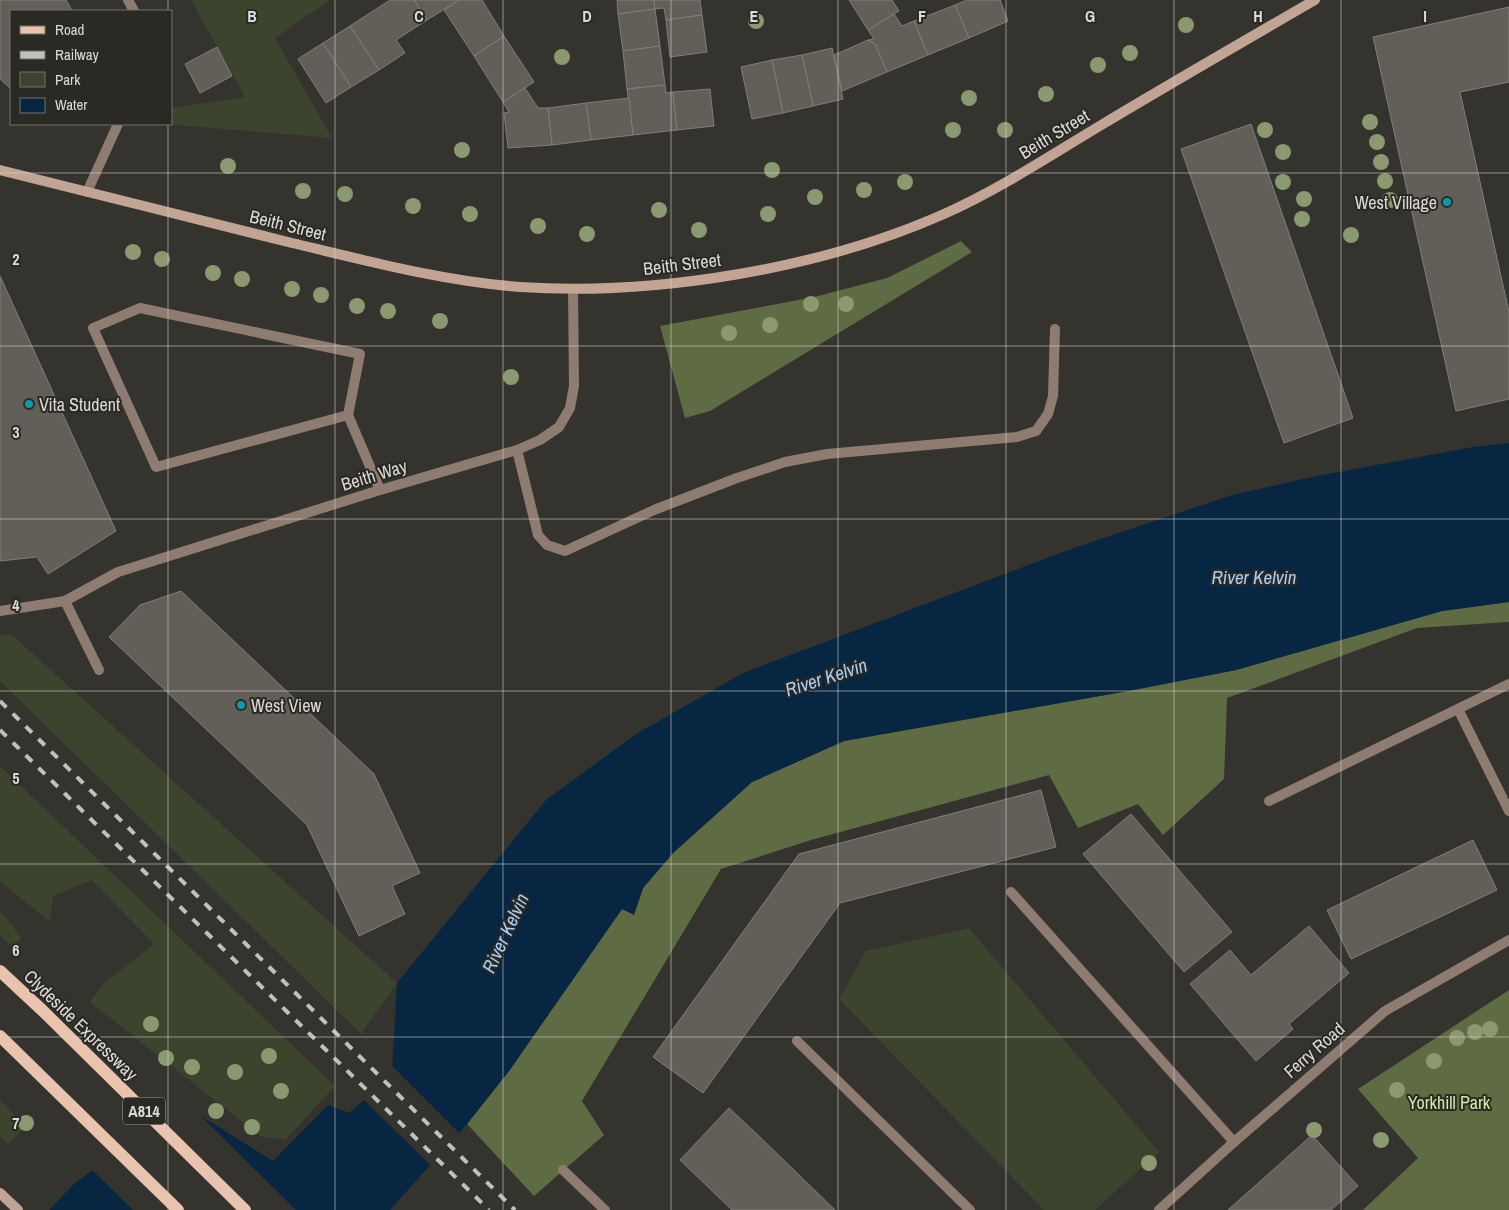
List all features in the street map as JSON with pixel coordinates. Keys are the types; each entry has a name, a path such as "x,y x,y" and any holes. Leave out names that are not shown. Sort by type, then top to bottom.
{"main road":[{"name":"Beith Street","path":"0,170 375,263 466,280 516,286 573,289 652,285 757,270 828,254 899,232 942,215 982,196 1315,0"},
{"name":"Clydeside Expressway","path":"0,972 43,1011 245,1210"},
{"name":"A814","path":"0,1036 178,1210"},
{"path":"3,1196 18,1210"}],"street":[{"path":"87,192 118,125"},
{"name":"Beith Way","path":"0,611 65,601 118,572 380,490 517,450 540,440 559,427 570,408 574,386 573,289"},
{"path":"348,415 156,468 93,328 140,308 360,354 348,415 380,490"},
{"path":"517,450 538,536 547,545 565,551 654,510 785,462 827,454 1017,437 1036,431 1048,414 1053,396 1055,329"},
{"path":"65,601 99,670"},
{"path":"1269,801 1509,684"},
{"path":"1458,709 1509,811"},
{"path":"1011,892 1234,1142"},
{"name":"Ferry Road","path":"1159,1210 1385,1010 1509,940"},
{"path":"796,1041 970,1210"},
{"path":"563,1170 605,1210"}],"green space":[{"path":"191,0 330,0 275,38 332,138 172,125 172,108 245,97"},
{"path":"961,241 972,252 710,411 685,418 660,326 814,297 887,278"},
{"path":"1509,602 1509,622 1417,628 1227,698 1224,779 1163,835 1138,804 1078,828 1049,775 811,840 721,869 582,1101 604,1135 534,1196 467,1124 509,1071 622,909 634,914 643,888 673,853 752,782 844,741 1236,670 1442,611"},
{"path":"11,634 397,983 361,1034 0,681 0,636"},
{"path":"0,766 335,1086 285,1140 260,1136 90,1002 104,983 154,944 92,880 53,896 50,922 0,881"},
{"path":"0,912 21,938 13,947 0,936"},
{"path":"969,928 1159,1152 1095,1210 1044,1210 839,999 866,951"},
{"name":"Yorkhill Park","path":"1509,990 1509,1210 1363,1210 1418,1158 1358,1089"},
{"path":"0,1100 26,1127 8,1144 0,1136"}],"water":[{"name":"River Kelvin","path":"1509,443 1509,602 1442,611 1236,670 844,741 752,782 673,853 643,888 634,915 622,909 509,1071 467,1124 390,1210 49,1210 76,1182 185,1106 273,1161 328,1105 350,1113 392,1073 397,983 546,800 636,734 743,673 1071,549 1232,495 1312,477 1473,447"}],"pier":[{"path":"390,1064 461,1135 432,1167 362,1098 389,1072"},
{"path":"185,1104 193,1108 296,1210 133,1210 91,1169"}],"building":[{"path":"0,0 66,0 71,10 10,10 10,88 0,79"},
{"path":"390,0 414,0 427,20 396,40 405,53 379,70 350,26"},
{"path":"414,0 459,0 427,20"},
{"path":"459,0 482,0 504,36 474,56 444,10"},
{"path":"617,0 654,0 655,9 618,14"},
{"path":"654,0 700,0 702,15 666,20 664,8 655,9"},
{"path":"849,0 892,0 899,11 868,30"},
{"path":"967,0 1000,0 1008,21 969,38 955,5"},
{"path":"955,5 969,38 928,55 914,21"},
{"name":"West Village","path":"1509,7 1509,82 1460,92 1509,312 1509,399 1456,411 1373,37"},
{"path":"655,9 660,46 623,51 618,14"},
{"path":"894,14 902,26 914,21 928,55 887,72 875,44 868,40 874,39 868,30"},
{"path":"702,15 707,52 670,57 666,20"},
{"path":"350,26 379,70 351,87 323,43"},
{"path":"504,36 534,82 503,102 474,56"},
{"path":"868,40 875,44 887,72 842,91 834,55"},
{"path":"323,43 351,87 326,103 298,59"},
{"path":"660,46 665,85 627,89 623,51"},
{"path":"217,47 232,76 200,93 185,64"},
{"path":"832,48 843,99 813,106 802,55"},
{"path":"802,55 813,106 783,113 772,60"},
{"path":"772,60 783,113 752,119 741,67"},
{"path":"665,85 666,93 673,92 677,130 633,135 627,89"},
{"path":"525,88 538,108 548,108 552,145 508,148 504,113 509,112 503,102"},
{"path":"710,89 714,126 677,130 673,92"},
{"path":"629,98 633,135 591,140 586,103"},
{"path":"586,103 591,140 552,145 548,108"},
{"path":"1251,124 1353,418 1284,443 1181,149"},
{"name":"Vita Student","path":"0,276 116,531 48,574 37,557 0,561"},
{"name":"West View","path":"181,591 374,774 420,873 392,886 405,914 359,936 307,825 109,637 140,605"},
{"path":"1041,790 1056,847 840,903 703,1093 653,1057 799,854"},
{"path":"1131,814 1232,932 1184,972 1083,854"},
{"path":"1473,840 1497,890 1351,959 1327,910"},
{"path":"1309,926 1349,973 1289,1024 1293,1029 1256,1061 1190,984 1230,950 1251,975"},
{"path":"729,1108 835,1210 732,1210 680,1160"},
{"path":"1312,1135 1358,1186 1331,1210 1228,1210"}],"railway":[{"path":"0,701 515,1210"},
{"path":"0,730 489,1210"}],"place":[{"name":"West Village","path":"1447,202"},
{"name":"Vita Student","path":"29,404"},
{"name":"West View","path":"241,705"}]}
